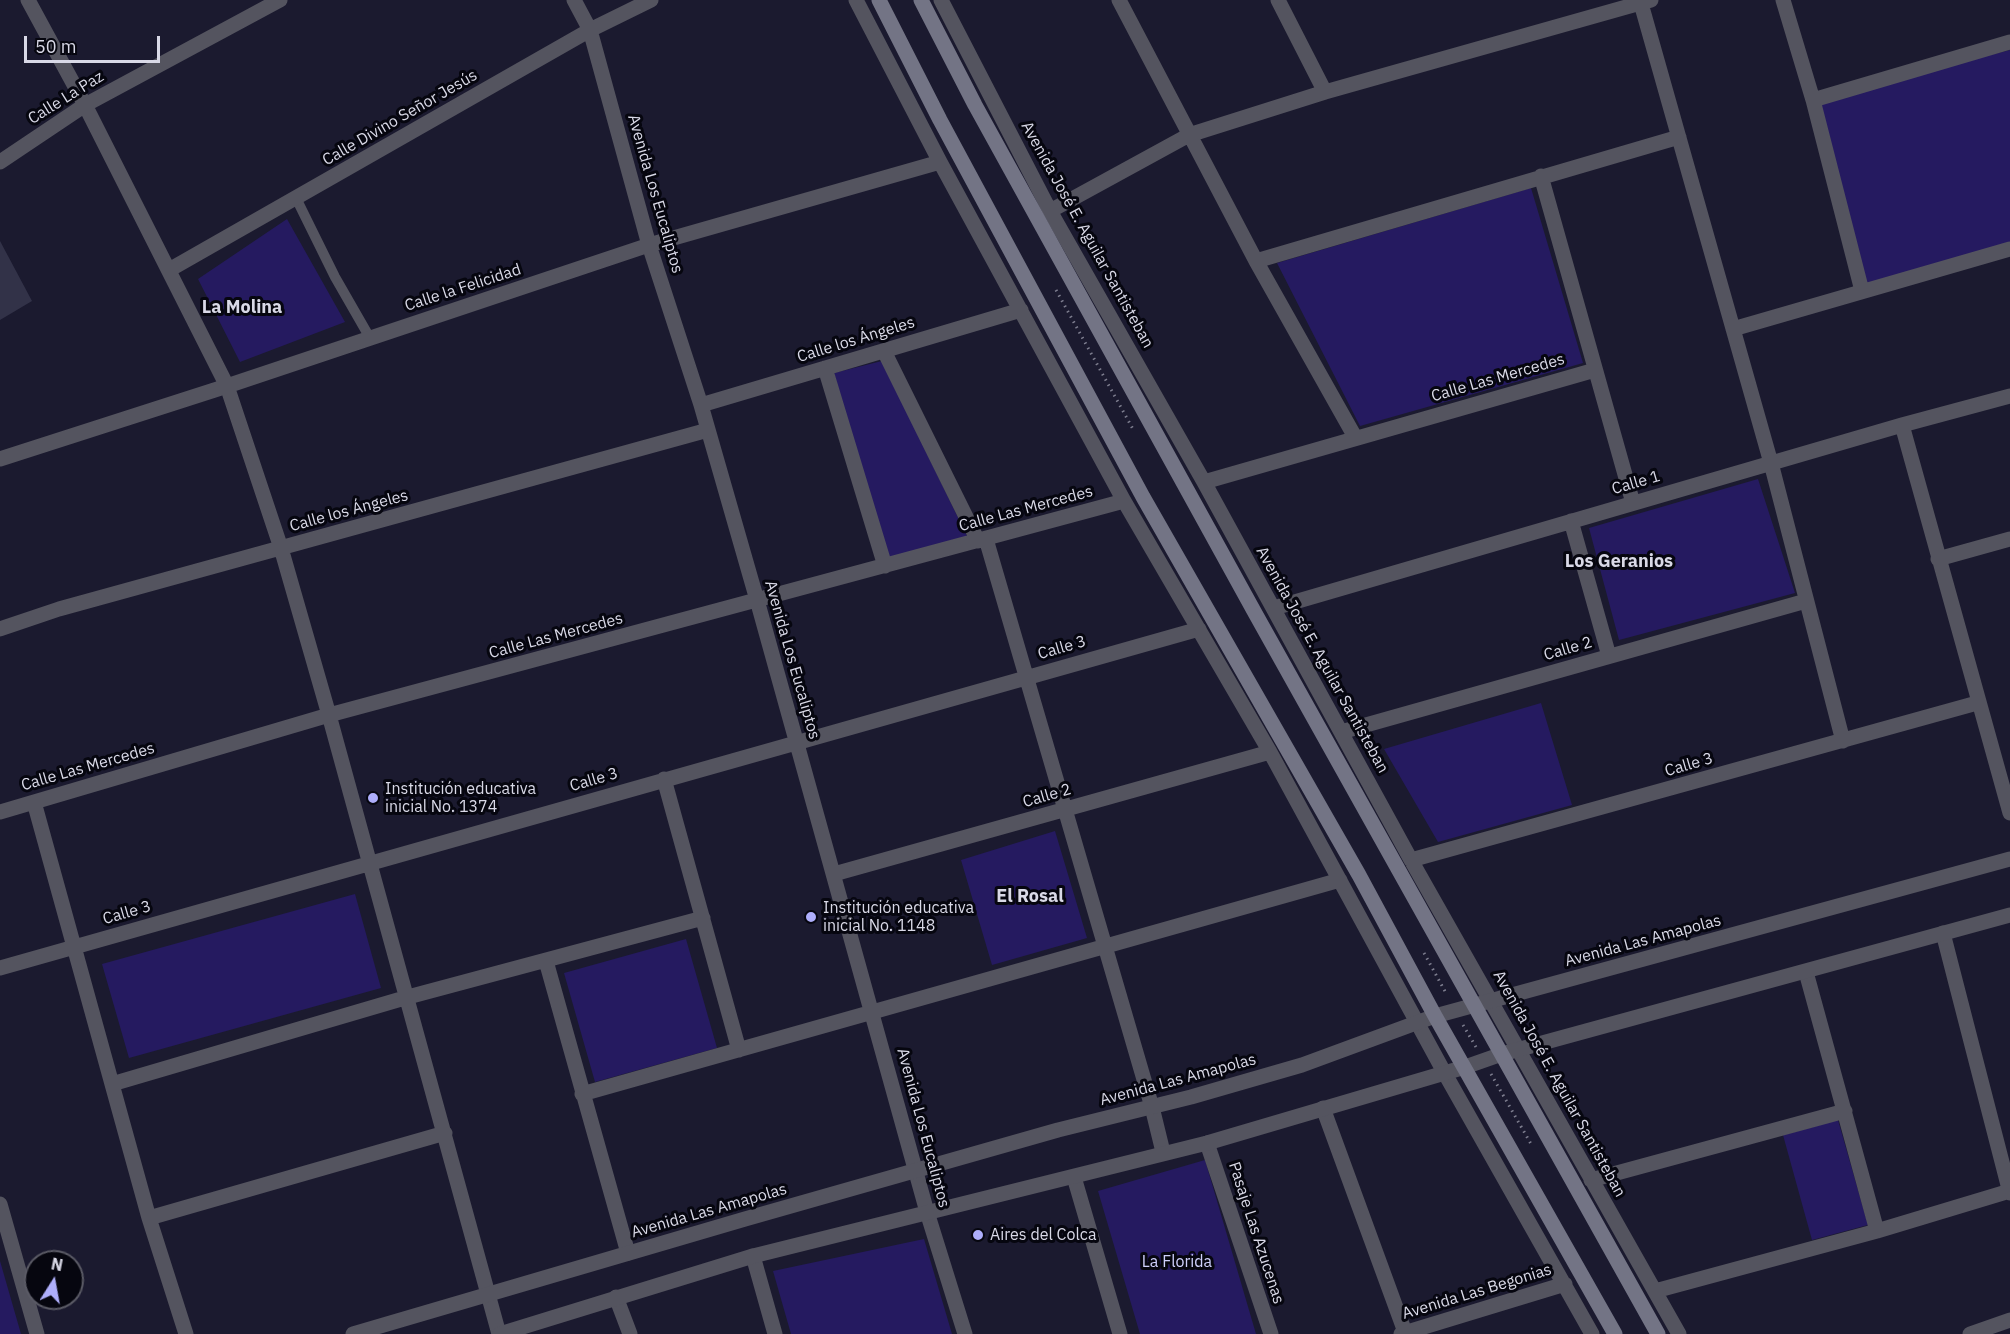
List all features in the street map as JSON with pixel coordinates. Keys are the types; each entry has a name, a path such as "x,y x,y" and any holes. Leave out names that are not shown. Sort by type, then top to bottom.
{"main road":[{"path":"879,0 1137,486 1359,876 1435,1016 1615,1334"},
{"name":"Avenida José E. Aguilar Santisteban","path":"921,0 987,126 1249,603 1484,1002 1502,1054 1658,1334"}],"street":[{"path":"28,0 85,105 228,386 281,548 329,715 499,1334 753,1256 1074,1177 1163,1152 1207,1143 1502,1054 2010,915"},
{"name":"Calle La Paz","path":"0,162 85,105 280,0"},
{"name":"Avenida Los Eucaliptos","path":"574,0 591,30 649,245 701,405 927,1212 964,1334"},
{"name":"Calle Divino Señor Jesús","path":"169,270 591,30 651,0"},
{"path":"856,0 940,162 1124,501 1270,752 1444,1072 1592,1334"},
{"name":"Avenida José E. Aguilar Santisteban","path":"940,0 1050,211 1274,608 1411,860 1484,1002 1519,1050 1679,1334"},
{"path":"1119,0 1256,261 1355,437"},
{"path":"1278,0 1325,92"},
{"path":"1783,0 1813,100 1862,291"},
{"path":"1050,211 1189,135 1325,92 1644,1 1679,137 1771,463 1843,741"},
{"path":"1813,100 2009,45"},
{"path":"1256,261 1679,137"},
{"name":"Calle la Felicidad","path":"0,459 228,386 649,245 940,162"},
{"path":"1541,176 1633,503"},
{"path":"1733,329 2010,249"},
{"name":"Calle los Ángeles","path":"701,405 1021,310"},
{"path":"884,351 982,540 1026,677 1106,947 1163,1152"},
{"path":"825,368 885,566"},
{"name":"Calle Las Mercedes","path":"1204,482 1595,370"},
{"name":"Calle 1","path":"1274,608 1902,425 2010,396"},
{"path":"1902,425 1977,703 2010,813"},
{"name":"Calle los Ángeles","path":"0,629 59,609 708,430"},
{"name":"Calle Las Mercedes","path":"0,812 329,715 1124,501"},
{"path":"1571,521 1609,656"},
{"path":"1938,559 2010,539"},
{"name":"Calle 2","path":"1341,732 1806,601"},
{"name":"Calle 3","path":"0,968 796,741 1199,629"},
{"name":"Calle 3","path":"1411,860 1977,703"},
{"name":"Calle 2","path":"834,874 1270,752"},
{"path":"664,779 739,1050"},
{"path":"34,802 149,1218 186,1334"},
{"name":"Avenida Las Amapolas","path":"353,1334 1058,1130 1152,1107 1302,1065 1455,1010 2010,859"},
{"path":"582,1094 1340,880"},
{"path":"112,1084 408,997 703,918"},
{"path":"1655,1291 1877,1231 2010,1192 1943,933"},
{"path":"546,961 628,1253"},
{"path":"1806,972 1877,1231"},
{"path":"1323,1108 1403,1333"},
{"path":"1592,1180 1845,1111"},
{"path":"149,1218 445,1133"},
{"name":"Pasaje Las Azucenas","path":"1207,1143 1271,1334"},
{"path":"1074,1177 1120,1334"},
{"path":"0,1204 37,1334"},
{"path":"753,1256 775,1334"},
{"name":"Avenida Las Begonias","path":"1403,1333 1564,1284"},
{"path":"616,1297 630,1334"},
{"path":"1970,1334 2010,1320"}],"lane":[{"path":"296,198 335,277 370,338"}],"path":[{"path":"1455,1010 1484,1061"}],"green space":[{"path":"2010,50 2010,249 1862,291 1813,100"},
{"path":"1531,188 1583,363 1360,426 1277,263"},
{"path":"287,219 345,322 240,362 198,279"},
{"path":"882,361 968,538 883,559 834,373"},
{"path":"1758,479 1795,593 1619,640 1589,528"},
{"path":"1541,703 1572,805 1438,842 1384,749"},
{"path":"1055,831 1087,938 992,965 961,860"},
{"path":"355,894 381,988 129,1058 102,964"},
{"path":"686,939 717,1048 595,1082 564,973"},
{"path":"1838,1120 1868,1225 1812,1240 1783,1135"},
{"name":"La Florida","path":"1205,1160 1256,1334 1140,1334 1098,1191"},
{"path":"924,1239 952,1334 791,1334 773,1271"},
{"path":"0,1261 21,1334 0,1334"}],"building":[{"path":"0,241 32,301 0,320"}],"place":[{"name":"Institución educativa inicial No. 1374","path":"373,798"},
{"name":"Institución educativa inicial No. 1148","path":"811,917"},
{"name":"Aires del Colca","path":"978,1235"}],"district":[{"name":"La Molina","path":"242,308"},
{"name":"Los Geranios","path":"1619,562"},
{"name":"El Rosal","path":"1030,897"}]}
